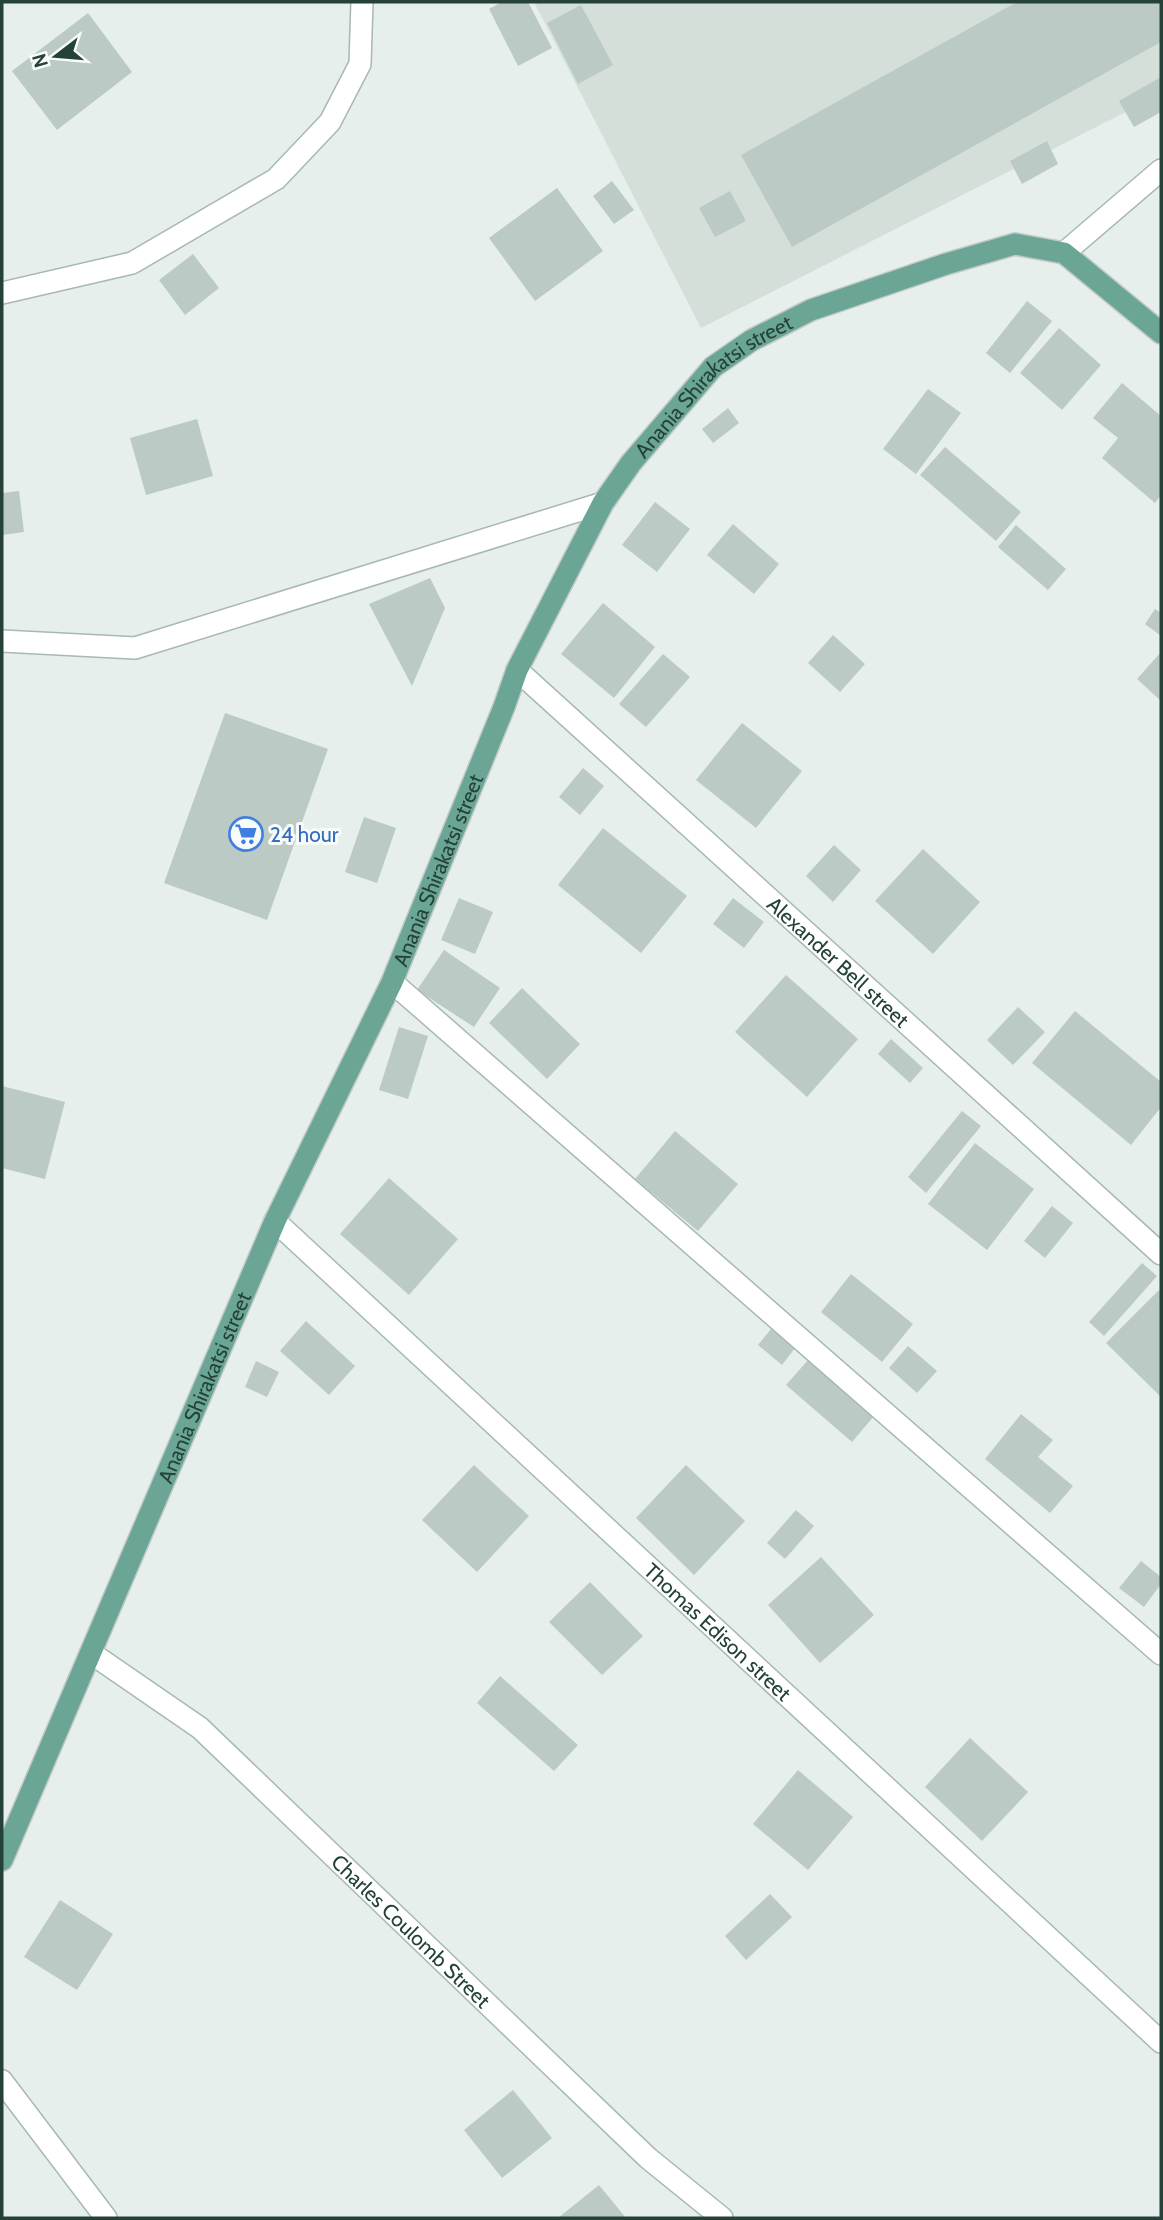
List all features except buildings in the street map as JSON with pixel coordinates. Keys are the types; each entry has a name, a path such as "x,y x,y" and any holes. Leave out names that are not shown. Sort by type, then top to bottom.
{"main road":[{"name":"Anania Shirakatsi street","path":"2,1860 275,1221 392,982 517,670 603,503 631,463 713,367 752,340 810,310 946,264 1015,244 1064,253 1161,333"}],"street":[{"path":"2,293 132,263 276,179 330,122 360,64 362,2"},
{"path":"1064,253 1161,170"},
{"path":"2,641 135,648 603,503"},
{"name":"Alexander Bell street","path":"517,670 1161,1254"},
{"path":"392,982 1161,1654"},
{"name":"Thomas Edison street","path":"275,1221 1161,2042"},
{"name":"Charles Coulomb Street","path":"91,1653 200,1728 648,2158 722,2218"},
{"path":"2,2081 106,2218"}],"shaded area":[{"path":"534,2 1161,2 1161,94 701,328"}],"place":[{"name":"24 hour","path":"246,834"}]}
